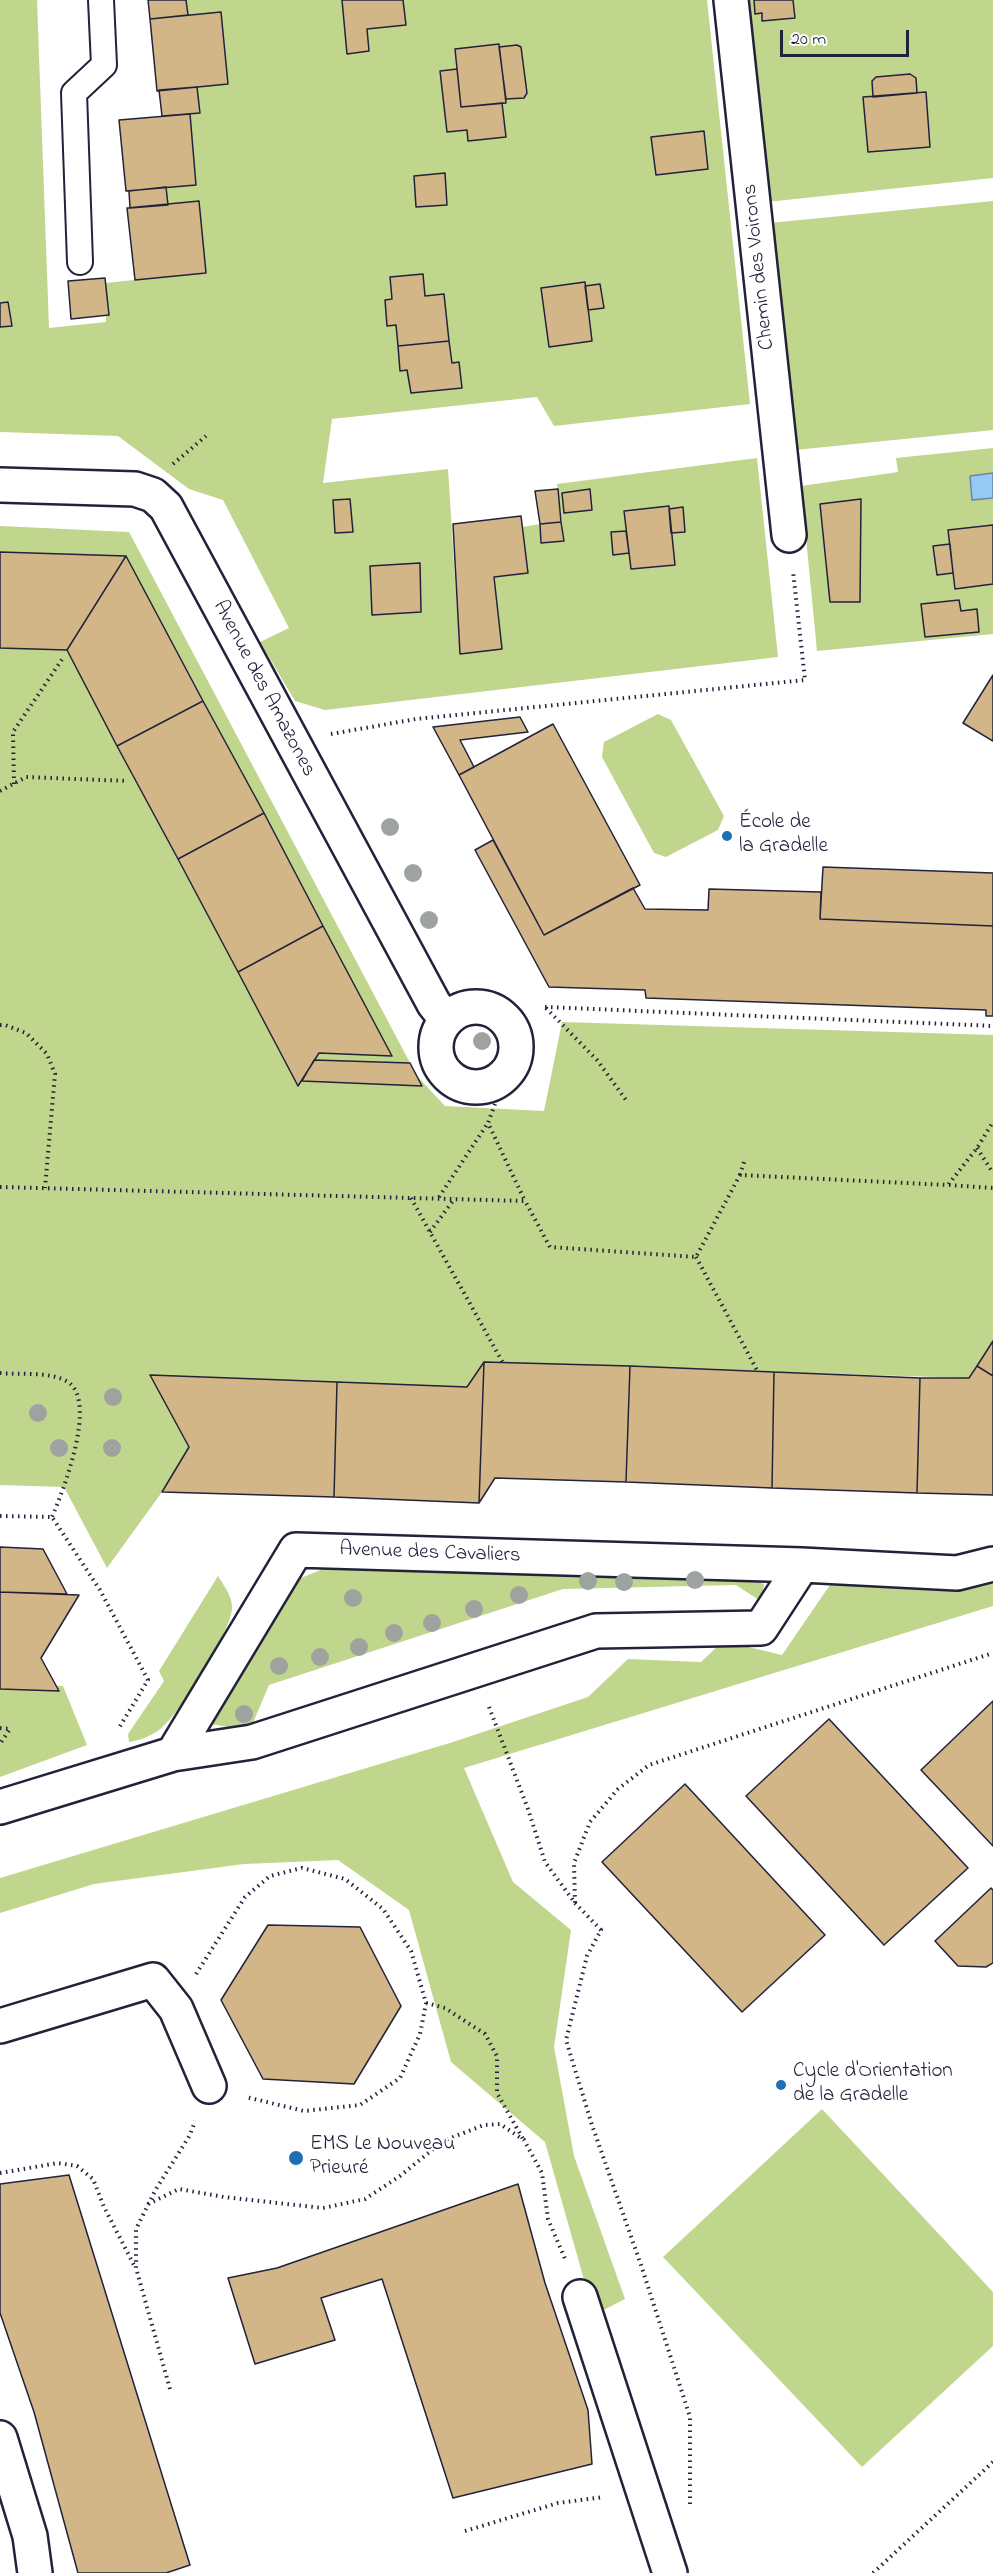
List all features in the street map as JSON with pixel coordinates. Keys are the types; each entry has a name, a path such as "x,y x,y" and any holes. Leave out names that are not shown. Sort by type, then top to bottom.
{"street":[{"name":"Chemin des Voirons","path":"730,0 789,535"},
{"name":"Avenue des Amazones","path":"0,485 135,489 153,495 166,507 434,1004 446,1019"},
{"name":"Avenue des Cavaliers","path":"173,1754 296,1550 802,1565 957,1573 993,1564"},
{"path":"0,1808 173,1754 252,1742 596,1631 761,1628 802,1565"},
{"path":"0,2026 153,1980 176,2008 209,2086"},
{"path":"580,2297 670,2573"},
{"path":"0,2438 30,2536 35,2573"}],"lane":[{"path":"80,262 74,93 104,65 101,0"}],"path":[{"path":"292,741 416,719 805,680 789,535"},
{"path":"14,784 13,732 63,658"},
{"path":"0,791 26,777 128,781"},
{"path":"626,1100 597,1060 545,1007 993,1026"},
{"path":"0,1025 27,1033 47,1054 55,1074 45,1188"},
{"path":"439,1198 488,1123 495,1104"},
{"path":"948,1185 977,1148 993,1122"},
{"path":"488,1123 550,1247 696,1257"},
{"path":"977,1148 993,1173"},
{"path":"696,1257 740,1175 745,1159"},
{"path":"740,1175 993,1188"},
{"path":"0,1187 525,1201"},
{"path":"410,1198 503,1363"},
{"path":"430,1232 455,1198"},
{"path":"696,1257 758,1372"},
{"path":"0,1373 57,1377 70,1383 79,1395 81,1412 69,1476 52,1517"},
{"path":"0,1516 52,1517"},
{"path":"52,1517 100,1590 148,1680"},
{"path":"575,1902 574,1863 590,1822 618,1789 649,1765 993,1653"},
{"path":"494,1722 528,1809 545,1862 575,1902 601,1930 587,1956 566,2040 592,2126 641,2265 690,2417 690,2509"},
{"path":"0,1728 10,1729 0,1743"},
{"path":"136,2268 136,2229 176,2153 190,2134 209,2086 304,2111 360,2105 400,2078 420,2034 426,2003 411,1951 383,1909 345,1879 302,1868 270,1876 245,1897 176,2008"},
{"path":"426,2003 445,2008 485,2034 497,2056 497,2093 542,2173 548,2219 580,2297"},
{"path":"148,2204 179,2189 224,2197 323,2208 364,2199 400,2176 443,2141 484,2125 500,2124 524,2140"},
{"path":"0,2173 58,2163 77,2166 93,2179 104,2207 136,2268 170,2389"},
{"path":"873,2573 993,2462"},
{"path":"465,2531 558,2503 603,2497 648,2510"}],"green space":[{"path":"0,0 37,0 49,328 106,322 106,283 206,272 199,201 168,205 166,187 196,185 190,114 200,112 197,87 228,83 221,13 188,15 186,0 707,0 750,404 554,426 537,397 332,419 323,483 448,469 460,657 460,654 502,649 494,577 528,572 522,527 540,524 542,543 564,540 557,484 757,458 778,657 325,710 295,701 260,642 289,628 223,500 189,489 118,436 0,432"},
{"path":"745,0 993,0 993,178 767,202"},
{"path":"993,201 993,430 795,450 770,223"},
{"path":"993,448 993,634 817,651 801,486 898,472 896,458"},
{"path":"0,526 129,532 417,1076 445,1106 544,1111 562,1022 993,1035 993,1341 969,1378 774,1372 467,1387 151,1375 189,1447 162,1492 107,1568 64,1487 0,1485"},
{"path":"658,714 671,720 724,816 718,830 666,857 654,853 602,757 604,742"},
{"path":"340,1562 743,1576 764,1584 762,1602 736,1585 563,1589 269,1685 250,1730 209,1724 301,1578"},
{"path":"218,1576 230,1596 232,1609 229,1621 213,1654 202,1674 168,1722 152,1735 129,1742 128,1734 164,1681 159,1671"},
{"path":"834,1579 993,1584 993,1606 464,1768 513,1882 571,1930 554,2047 574,2156 625,2299 594,2315 545,2142 451,2062 409,1910 338,1860 244,1864 94,1884 0,1913 0,1878 453,1742 588,1697 628,1659 701,1662 723,1641 782,1655"},
{"path":"0,1685 63,1686 87,1745 0,1777"},
{"path":"822,2109 993,2292 993,2346 862,2467 663,2257"}],"water":[{"path":"993,473 993,498 972,500 970,476"}],"building":[{"path":"148,0 186,0 188,15 150,19"},
{"path":"342,0 403,0 406,25 367,29 369,51 347,54"},
{"path":"754,0 793,0 795,18 762,21 762,13 755,14"},
{"path":"221,12 228,84 157,91 150,19"},
{"path":"499,44 506,103 461,107 455,49"},
{"path":"517,45 521,47 527,93 524,98 506,99 499,47"},
{"path":"457,69 461,107 502,103 506,137 468,141 467,130 447,132 440,71"},
{"path":"910,74 916,78 917,93 873,97 872,81 876,77"},
{"path":"197,87 200,113 162,116 159,90"},
{"path":"926,92 930,147 868,152 863,97"},
{"path":"190,114 196,185 126,191 119,120"},
{"path":"704,131 708,169 656,175 651,137"},
{"path":"445,173 447,205 416,207 414,176"},
{"path":"166,187 168,205 130,208 129,191"},
{"path":"199,201 206,273 135,280 127,208"},
{"path":"423,274 425,296 444,294 449,341 398,346 396,325 387,326 385,300 392,299 390,277"},
{"path":"105,278 109,315 71,319 68,281"},
{"path":"585,282 592,341 549,347 541,288"},
{"path":"600,284 604,308 588,310 585,286"},
{"path":"8,302 12,326 0,327 0,303"},
{"path":"449,341 452,363 459,362 462,388 411,393 407,370 400,371 398,346"},
{"path":"558,489 561,522 540,524 535,491"},
{"path":"590,489 592,510 564,513 562,493"},
{"path":"350,499 353,532 335,533 333,500"},
{"path":"861,499 860,602 830,602 820,504"},
{"path":"669,506 675,565 631,569 624,511"},
{"path":"683,507 685,532 671,533 669,509"},
{"path":"521,516 528,573 494,577 502,649 460,654 453,524"},
{"path":"561,522 564,541 541,543 540,524"},
{"path":"993,525 993,584 955,589 948,530"},
{"path":"626,531 629,553 613,555 611,532"},
{"path":"950,544 953,573 937,575 933,546"},
{"path":"0,552 126,556 67,650 0,648"},
{"path":"126,556 203,701 117,746 67,650"},
{"path":"420,563 421,612 372,615 370,566"},
{"path":"959,600 961,611 977,609 979,632 925,637 921,604"},
{"path":"993,675 993,741 963,723"},
{"path":"203,701 264,813 178,859 117,746"},
{"path":"520,717 528,732 460,740 474,767 459,775 433,727"},
{"path":"553,724 640,885 544,935 459,775"},
{"path":"264,813 323,926 238,972 178,859"},
{"path":"493,840 544,935 633,888 645,909 708,910 709,889 821,892 820,919 993,926 993,1016 986,1016 986,1010 646,998 645,990 549,987 475,850"},
{"path":"823,867 993,873 993,926 820,919"},
{"path":"323,926 392,1056 319,1053 298,1086 238,972"},
{"path":"314,1060 410,1063 422,1086 302,1081"},
{"path":"993,1341 993,1376 977,1366"},
{"path":"484,1362 479,1503 334,1497 337,1382 467,1387"},
{"path":"484,1362 630,1366 626,1482 495,1478 479,1503"},
{"path":"630,1366 774,1372 772,1488 626,1482"},
{"path":"977,1366 993,1376 993,1495 917,1493 920,1378 969,1378"},
{"path":"774,1372 920,1378 917,1493 772,1488"},
{"path":"150,1375 337,1382 334,1497 162,1492 189,1447"},
{"path":"0,1547 43,1549 67,1594 0,1592"},
{"path":"0,1592 79,1595 41,1658 59,1691 0,1689"},
{"path":"993,1701 993,1846 921,1770"},
{"path":"829,1719 968,1868 884,1945 746,1796"},
{"path":"685,1784 825,1935 742,2012 602,1862"},
{"path":"991,1888 993,1890 993,1963 986,1967 958,1966 935,1941"},
{"path":"268,1925 360,1927 401,2006 354,2084 263,2079 221,2000"},
{"path":"69,2175 190,2565 166,2573 78,2573 34,2412 0,2313 0,2184"},
{"path":"518,2184 545,2283 588,2410 592,2464 453,2498 382,2279 321,2298 335,2340 255,2364 228,2278 277,2268"}],"place":[{"name":"École de la Gradelle","path":"727,836"},
{"name":"Cycle d'Orientation de la Gradelle","path":"781,2085"},
{"name":"EMS Le Nouveau Prieuré","path":"296,2158"}]}
